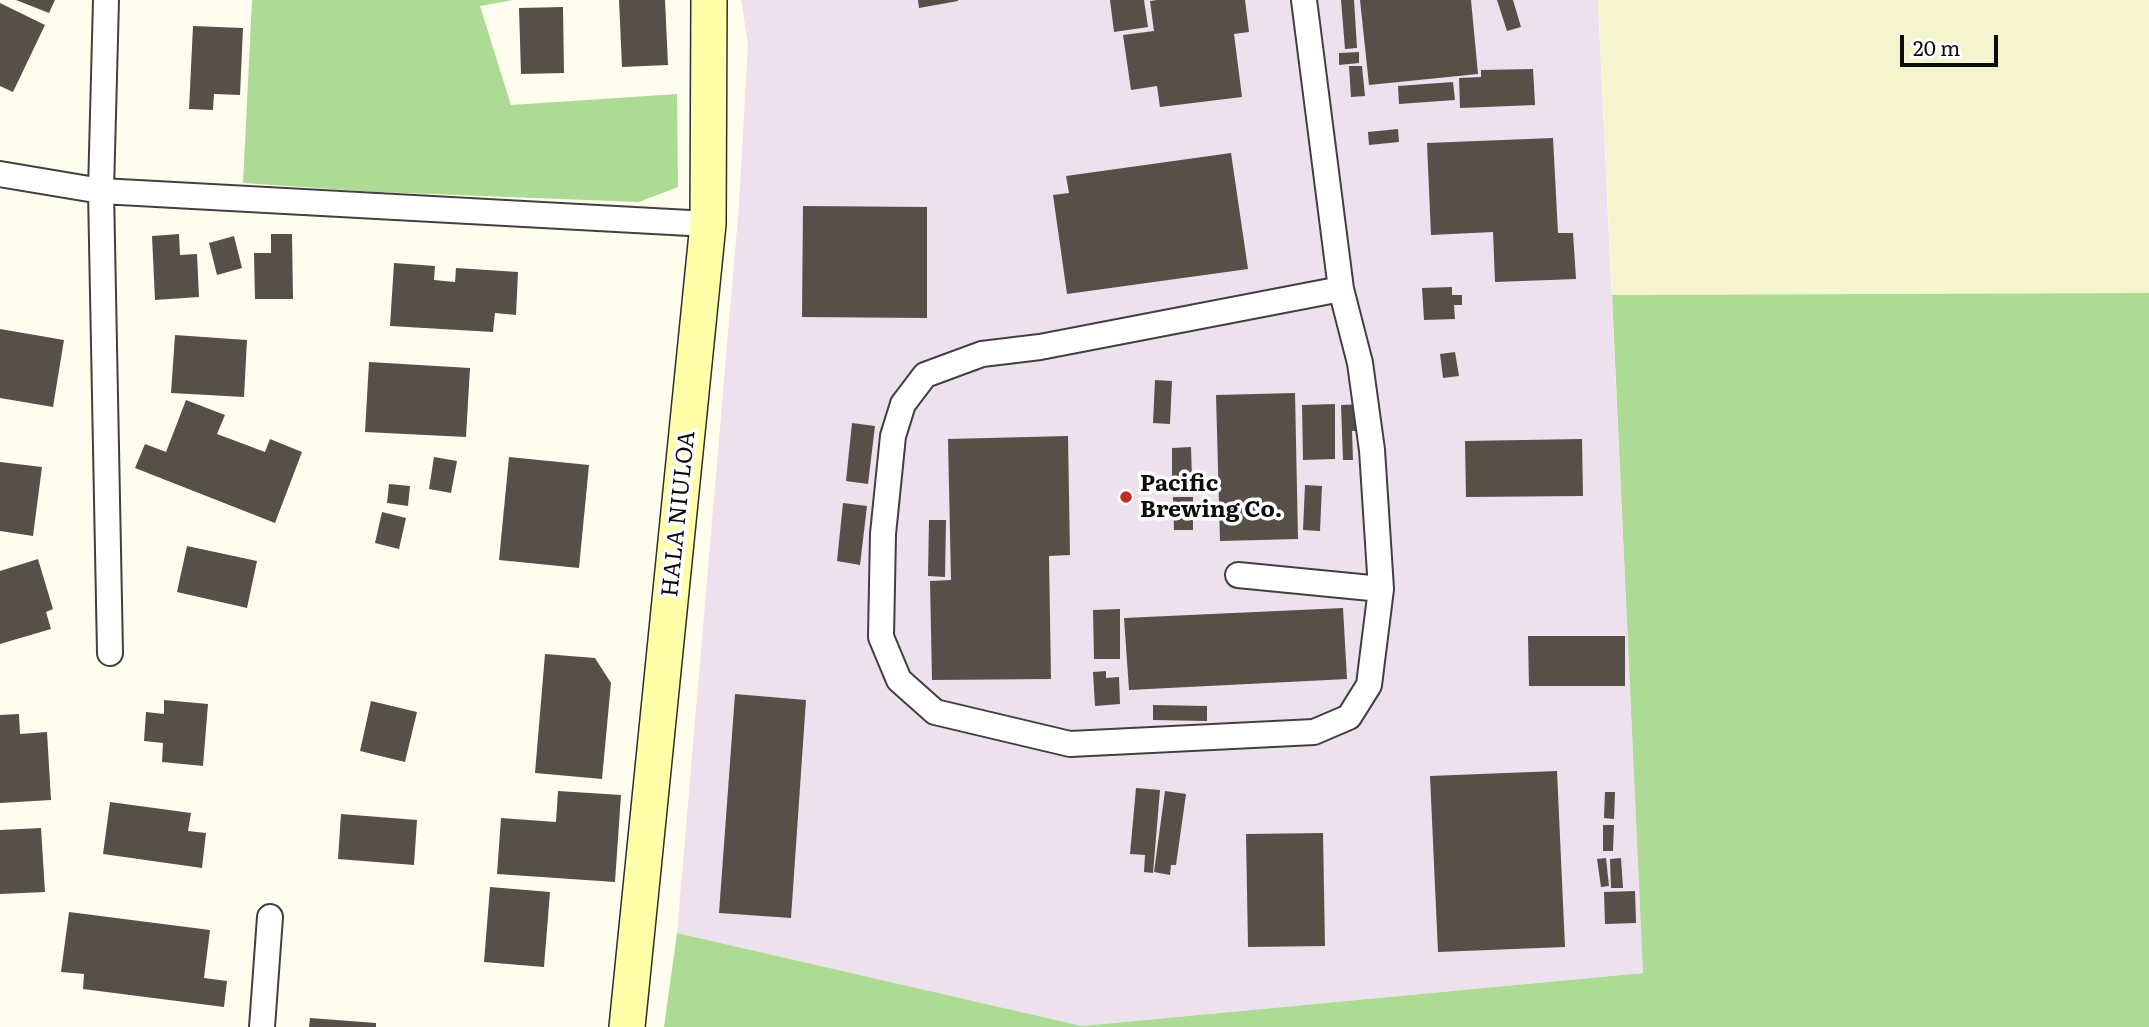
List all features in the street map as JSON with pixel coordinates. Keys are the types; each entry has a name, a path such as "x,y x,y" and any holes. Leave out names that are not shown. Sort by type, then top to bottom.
{"street":[{"path":"106,0 101,191 110,653"},
{"name":"HALA NIULOA","path":"627,1027 708,225 709,0"},
{"path":"1304,0 1341,289 1360,362 1371,438 1381,589 1369,685 1349,717 1314,732 1070,744 935,712 899,681 881,636 883,534 893,436 903,404 925,375 982,354 1040,347 1341,289"},
{"path":"0,174 101,191 708,225"},
{"path":"1238,575 1381,589"},
{"path":"262,1027 270,917"}],"shaded area":[{"path":"741,0 1598,0 1643,973 1082,1026 677,933 739,204 748,44"}],"green space":[{"path":"252,0 514,0 480,6 511,105 677,94 678,187 639,202 377,192 243,183"},
{"path":"1598,0 2149,0 2149,293 1612,295"},
{"path":"2149,293 2149,1027 664,1027 677,933 1082,1026 1643,973 1612,295"}],"building":[{"path":"16,0 55,0 49,13"},
{"path":"619,0 665,0 668,65 622,67"},
{"path":"918,0 958,0 958,1 919,8"},
{"path":"1110,0 1144,0 1148,27 1114,32"},
{"path":"1245,0 1249,32 1234,34 1242,97 1160,107 1157,86 1131,90 1123,35 1154,31 1150,1"},
{"path":"1341,0 1354,0 1357,48 1345,49"},
{"path":"1360,0 1471,0 1478,74 1369,85"},
{"path":"1497,0 1513,0 1521,27 1507,31"},
{"path":"0,3 45,25 13,92 0,86"},
{"path":"563,7 564,73 521,74 519,8"},
{"path":"193,26 243,28 240,95 214,94 213,110 189,109"},
{"path":"1359,52 1359,63 1339,65 1339,53"},
{"path":"1349,66 1362,66 1365,96 1351,97"},
{"path":"1533,69 1535,105 1460,108 1459,78 1481,77 1481,70"},
{"path":"1453,82 1455,100 1399,104 1398,86"},
{"path":"1398,129 1399,142 1369,145 1368,132"},
{"path":"1553,138 1558,233 1573,233 1576,279 1495,282 1493,232 1431,235 1427,143"},
{"path":"1231,153 1248,269 1067,294 1053,195 1069,193 1066,176"},
{"path":"803,206 927,207 927,318 802,317"},
{"path":"179,234 180,255 197,254 199,297 155,300 152,236"},
{"path":"271,234 292,234 293,299 255,299 254,253 271,253"},
{"path":"234,236 242,268 217,275 209,243"},
{"path":"394,263 435,266 434,280 455,282 456,268 518,272 516,315 495,313 493,332 390,326"},
{"path":"1452,287 1452,295 1462,295 1462,305 1454,305 1455,319 1424,320 1422,288"},
{"path":"0,329 64,340 53,407 0,398"},
{"path":"175,335 247,340 244,397 171,393"},
{"path":"1455,352 1459,376 1443,378 1440,354"},
{"path":"369,362 470,368 466,437 365,432"},
{"path":"1155,380 1172,381 1170,424 1153,423"},
{"path":"1295,393 1298,539 1220,541 1216,395"},
{"path":"186,400 225,415 217,434 265,452 270,439 302,452 275,523 135,468 145,444 166,452"},
{"path":"1335,404 1335,459 1303,460 1302,405"},
{"path":"1363,404 1363,431 1352,431 1353,460 1343,460 1341,405"},
{"path":"852,423 875,426 868,484 846,481"},
{"path":"1068,436 1070,555 1049,556 1051,679 932,680 930,581 951,580 948,439"},
{"path":"1582,439 1583,496 1466,497 1465,441"},
{"path":"1191,447 1192,480 1172,480 1172,448"},
{"path":"434,457 457,461 451,493 429,489"},
{"path":"509,457 589,465 579,568 499,560"},
{"path":"0,462 42,467 33,536 0,531"},
{"path":"389,484 410,486 408,506 387,503"},
{"path":"1305,485 1322,486 1320,531 1303,530"},
{"path":"1173,497 1193,497 1193,530 1174,530"},
{"path":"843,503 867,506 860,565 837,561"},
{"path":"382,512 406,518 399,549 375,543"},
{"path":"929,520 946,520 945,577 928,576"},
{"path":"187,546 257,561 247,608 177,592"},
{"path":"38,559 53,609 46,612 51,629 0,644 0,571"},
{"path":"1343,608 1347,679 1129,690 1124,618"},
{"path":"1120,609 1120,659 1094,659 1093,610"},
{"path":"1528,636 1625,636 1625,686 1529,686"},
{"path":"545,654 595,658 611,683 602,779 535,773"},
{"path":"1106,671 1106,678 1119,677 1120,704 1095,706 1093,672"},
{"path":"735,694 806,700 791,918 719,913"},
{"path":"164,700 208,704 203,766 162,762 163,743 144,741 146,712 164,714"},
{"path":"371,701 417,712 405,762 360,751"},
{"path":"1153,705 1207,706 1207,721 1153,720"},
{"path":"19,714 20,734 47,732 51,800 0,803 0,715"},
{"path":"1557,771 1565,947 1438,952 1430,776"},
{"path":"1136,788 1160,790 1153,873 1144,872 1145,855 1130,854"},
{"path":"558,791 621,795 615,882 497,874 501,818 556,822"},
{"path":"1165,791 1186,794 1176,865 1171,865 1170,875 1154,872"},
{"path":"1605,792 1615,792 1614,819 1604,818"},
{"path":"110,802 191,813 188,831 206,833 202,868 103,854"},
{"path":"341,814 417,820 414,865 338,859"},
{"path":"1603,825 1614,825 1613,851 1603,851"},
{"path":"41,828 45,892 0,894 0,830"},
{"path":"1323,833 1325,946 1248,947 1246,834"},
{"path":"1606,858 1609,886 1601,887 1597,859"},
{"path":"1621,858 1623,888 1611,888 1610,859"},
{"path":"490,887 550,892 544,967 484,962"},
{"path":"1635,891 1636,923 1605,924 1604,892"},
{"path":"69,912 210,930 204,978 227,981 224,1007 83,989 84,974 61,972"},
{"path":"310,1018 376,1023 376,1027 309,1027"}],"place":[{"name":"Pacific Brewing Co.","path":"1126,497"}]}
